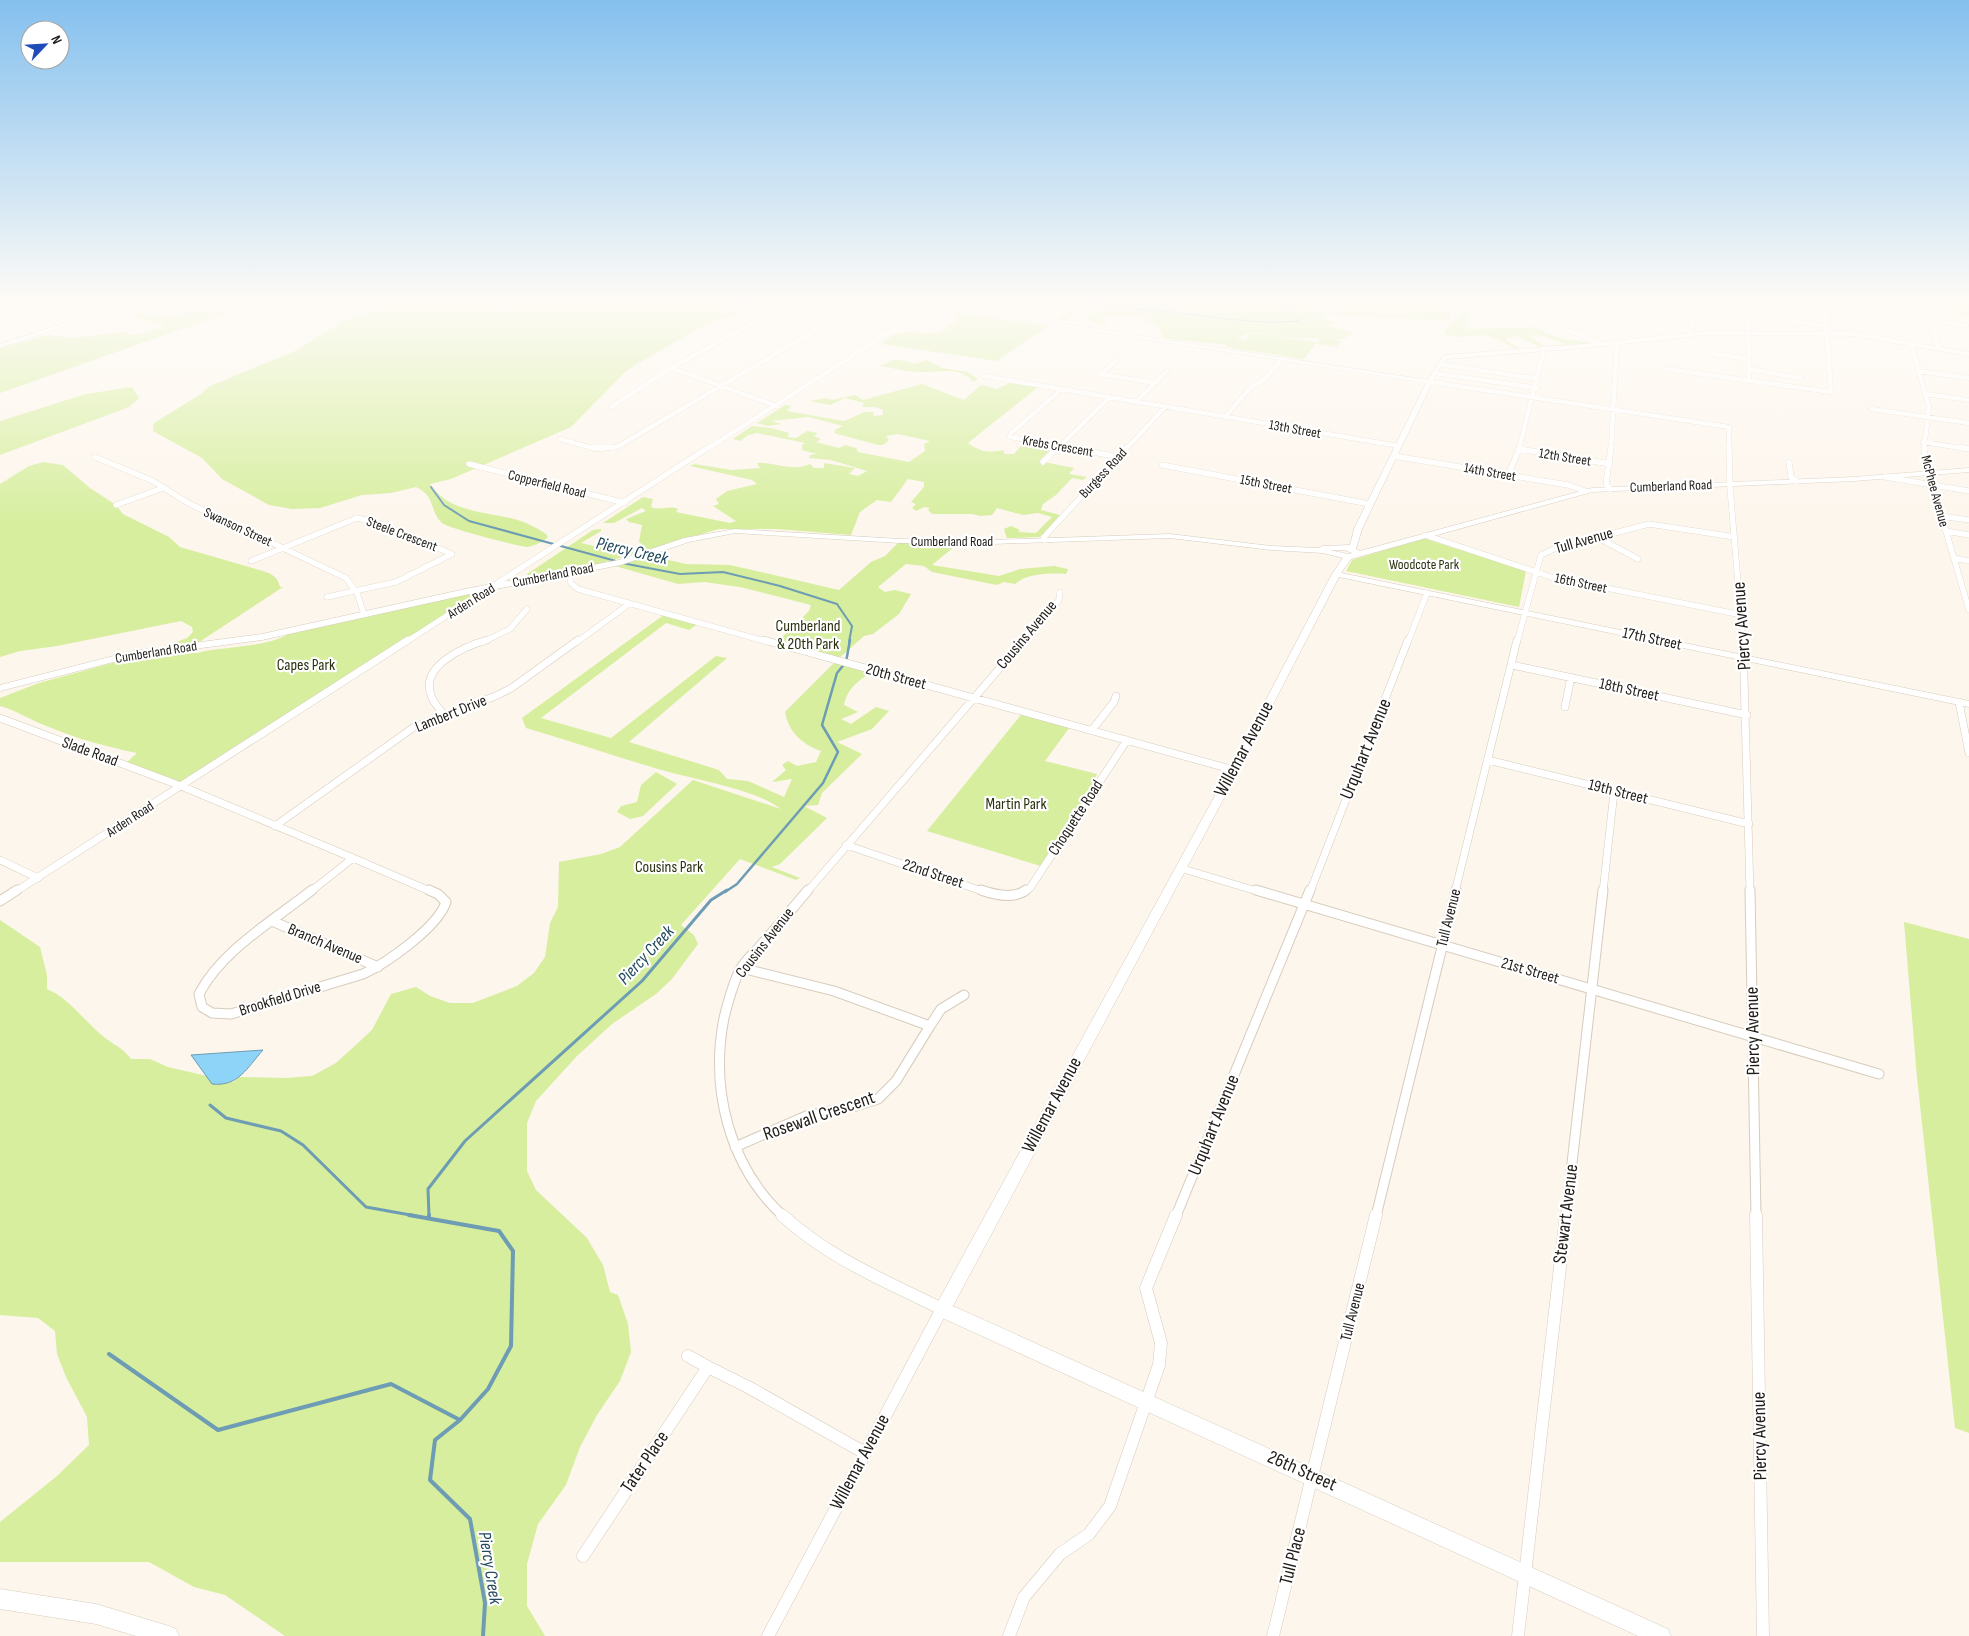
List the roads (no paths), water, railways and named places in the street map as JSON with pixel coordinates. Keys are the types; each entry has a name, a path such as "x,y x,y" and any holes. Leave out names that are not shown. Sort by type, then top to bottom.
{"street":[{"path":"611,407 660,375"},
{"path":"692,375 777,406"},
{"path":"560,439 597,449 613,449 740,375"},
{"name":"Arden Road","path":"0,901 824,375"},
{"path":"1110,375 1155,382"},
{"path":"1136,402 1162,375"},
{"path":"1225,417 1250,388 1265,380 1269,375"},
{"path":"1387,375 1613,410"},
{"path":"1404,378 1420,378 1427,375"},
{"name":"Willemar Avenue","path":"1336,574 1337,551 1347,543 1358,529 1433,375"},
{"path":"1450,375 1537,388"},
{"path":"1514,375 1538,379"},
{"path":"1508,475 1519,449 1535,398 1539,375"},
{"path":"1610,489 1606,484 1610,464 1615,375"},
{"path":"1710,375 1831,392 1830,375"},
{"path":"1749,375 1749,381"},
{"path":"1786,375 1801,378"},
{"name":"McPhee Avenue","path":"1920,375 1929,407 1923,442 1929,473 1969,610"},
{"path":"1950,375 1969,378"},
{"name":"13th Street","path":"984,376 1399,446"},
{"name":"Krebs Crescent","path":"1062,389 1011,433 1010,437 1119,457"},
{"path":"1926,394 1969,400"},
{"path":"1043,462 1110,397"},
{"name":"Burgess Road","path":"1045,540 1044,537 1165,407"},
{"path":"1871,409 1969,423"},
{"name":"Piercy Avenue","path":"1613,410 1728,427 1745,658 1747,715 1763,1636"},
{"path":"1923,442 1969,449"},
{"name":"12th Street","path":"1519,449 1610,464"},
{"name":"14th Street","path":"1394,456 1568,485 1585,491"},
{"name":"Swanson Street","path":"95,457 153,481 188,504 346,578 356,590"},
{"path":"1789,462 1791,477 1796,481"},
{"name":"Copperfield Road","path":"469,464 625,503"},
{"name":"15th Street","path":"1162,465 1370,504"},
{"name":"Cumberland Road","path":"0,688 133,654 262,637 496,586 621,562 702,536 735,531 856,540 1045,540 1156,536 1292,549 1353,552 1380,548 1585,491 1886,477 1969,470"},
{"path":"1886,477 1969,491"},
{"path":"116,504 164,488"},
{"path":"1942,516 1969,520"},
{"name":"Steele Crescent","path":"282,548 347,521 366,518 452,554 405,578 356,590"},
{"name":"Tull Avenue","path":"1313,1476 1524,613 1535,570 1541,555 1554,549 1649,524 1735,537"},
{"name":"Willemar Avenue","path":"768,1636 942,1309 1234,770 1336,574 1353,552 1358,529"},
{"path":"1946,531 1969,535"},
{"name":"16th Street","path":"1425,535 1535,570 1551,577 1742,615"},
{"path":"1597,537 1638,559"},
{"path":"251,561 282,548"},
{"path":"1954,558 1969,561"},
{"path":"520,570 517,578 525,581"},
{"name":"20th Street","path":"568,573 571,583 578,589 1234,770"},
{"name":"17th Street","path":"1336,574 1964,703"},
{"path":"327,597 356,590 364,614"},
{"name":"Cousins Avenue","path":"942,1309 848,1262 805,1236 780,1212 752,1180 734,1147 721,1106 718,1055 721,1024 732,987 741,968 1059,600 1060,592"},
{"name":"Urquhart Avenue","path":"1009,1636 1024,1596 1060,1554 1089,1534 1110,1506 1159,1365 1161,1342 1146,1288 1305,904 1427,593"},
{"name":"Lambert Drive","path":"275,826 414,727 513,687 629,604"},
{"path":"444,715 430,694 429,683 434,673 450,657 468,646 497,637 521,621 527,609"},
{"name":"18th Street","path":"1512,665 1747,715"},
{"path":"1566,707 1571,678"},
{"path":"1092,730 1116,696"},
{"path":"1964,703 1969,753"},
{"name":"Slade Road","path":"0,718 181,786"},
{"name":"Choquette Road","path":"1021,894 1030,888 1127,740"},
{"name":"19th Street","path":"1488,760 1749,824"},
{"name":"Brookfield Drive","path":"181,786 275,826 353,858 438,894 446,902 443,911 421,933 378,967 363,974 231,1014 212,1013 202,1007 200,994 208,975 234,951 353,858"},
{"name":"Stewart Avenue","path":"1518,1636 1614,792"},
{"name":"22nd Street","path":"846,845 995,895 1021,894"},
{"path":"0,860 38,878"},
{"name":"21st Street","path":"1180,868 1878,1074"},
{"name":"Branch Avenue","path":"272,921 378,967"},
{"path":"741,968 834,991 930,1026"},
{"name":"Rosewall Crescent","path":"734,1147 806,1116 856,1106 878,1098 896,1081 941,1009 964,995"},
{"name":"26th Street","path":"942,1309 1146,1403 1313,1476 1661,1636"},
{"path":"688,1356 750,1388 865,1453"},
{"name":"Tater Place","path":"583,1556 708,1367"},
{"name":"Tull Place","path":"1273,1636 1313,1476"},
{"path":"0,1599 96,1614 169,1636"}],"water":[{"path":"263,1050 241,1075 221,1084 212,1084 191,1055"}],"waterway":[{"name":"Piercy Creek","path":"431,487 444,505 469,521 627,564 680,574 723,572 780,586 837,604 852,626 849,642"},
{"name":"Piercy Creek","path":"725,892 737,884 823,783 838,752 822,725 837,673 846,662 850,640"},
{"name":"Piercy Creek","path":"429,1216 428,1189 465,1141 642,981 711,900 727,890"},
{"path":"210,1105 226,1118 281,1131 303,1145 366,1207 416,1216"},
{"name":"Piercy Creek","path":"409,1215 499,1231 513,1251 511,1346 488,1389 460,1420"},
{"path":"109,1354 218,1430 391,1384 460,1420"},
{"name":"Piercy Creek","path":"460,1420 435,1440 430,1480 470,1519 485,1603 483,1636"}],"park label":[{"name":"Woodcote Park","path":"1424,564"},
{"name":"Cumberland & 20th Park","path":"808,635"},
{"name":"Capes Park","path":"306,665"},
{"name":"Martin Park","path":"1016,804"},
{"name":"Cousins Park","path":"669,867"}]}
